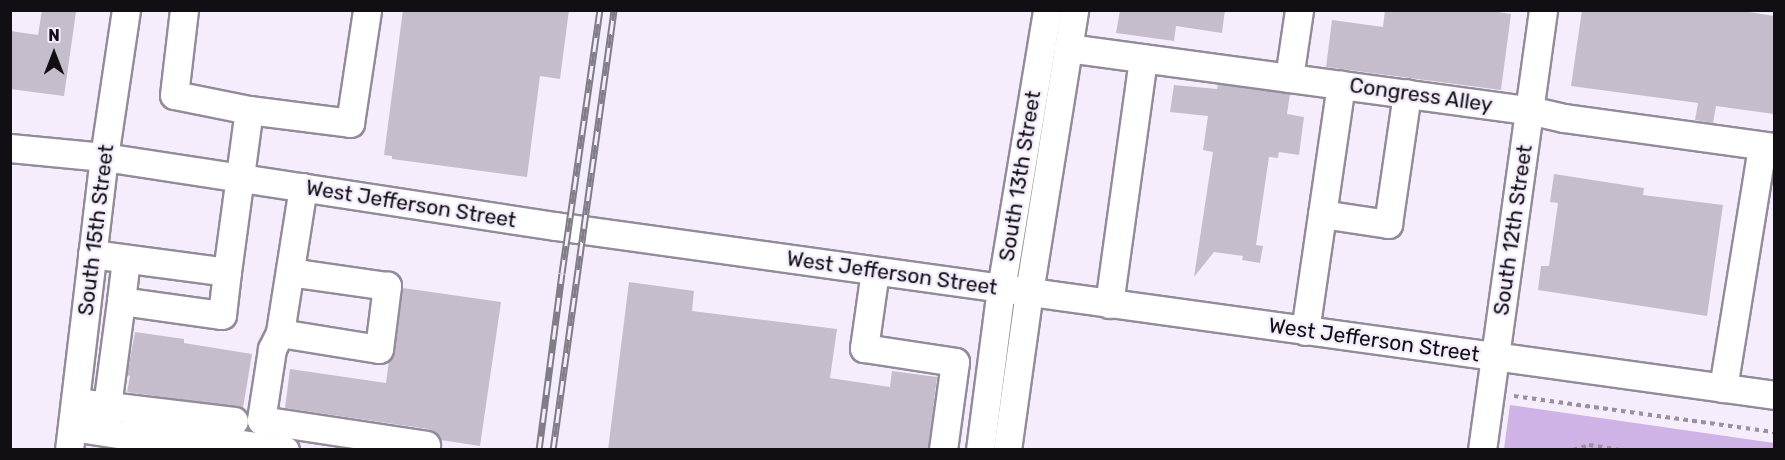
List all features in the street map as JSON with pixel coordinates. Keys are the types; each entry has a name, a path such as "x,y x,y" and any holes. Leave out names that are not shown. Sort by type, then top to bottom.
{"street":[{"name":"South 15th Street","path":"72,426 104,157 126,10"},
{"path":"184,10 174,94 249,110 350,123 367,10"},
{"name":"South 13th Street","path":"980,450 1001,289 1047,10"},
{"name":"South 13th Street","path":"1007,450 1029,292 1074,10"},
{"path":"1289,78 1299,10"},
{"name":"South 12th Street","path":"1482,450 1543,10"},
{"name":"Congress Alley","path":"1068,48 1529,110 1564,118 1768,146"},
{"path":"1109,304 1143,58"},
{"path":"1305,331 1341,85"},
{"path":"1322,214 1388,224 1407,93"},
{"path":"121,301 222,315 249,110"},
{"path":"1723,388 1768,146"},
{"name":"West Jefferson Street","path":"10,148 104,157 1001,289 1774,395"},
{"path":"303,187 280,333 272,349 261,420 426,445"},
{"path":"92,254 227,272"},
{"path":"107,406 126,259"},
{"path":"875,271 864,348 955,362 943,450"},
{"path":"280,333 379,349 387,286 290,272"},
{"path":"72,426 107,406 234,421"},
{"path":"72,426 125,435 178,435 285,450"}],"path":[{"path":"1507,395 1774,432"},
{"path":"1573,450 1589,445 1622,450"}],"shaded area":[{"path":"1510,405 1774,443 1774,449 1504,449"}],"building":[{"path":"42,10 76,12 64,96 10,89 10,31 38,35"},
{"path":"403,10 569,10 560,79 540,76 527,177 392,159 392,156 384,155"},
{"path":"1120,10 1225,10 1222,33 1176,26 1174,41 1116,33"},
{"path":"1385,10 1485,10 1511,14 1501,90 1326,67 1332,20 1383,27"},
{"path":"1582,10 1737,10 1774,16 1774,114 1716,106 1713,123 1695,120 1698,103 1571,86"},
{"path":"1218,84 1290,94 1287,114 1304,117 1299,155 1279,152 1278,158 1269,157 1256,245 1263,246 1260,263 1242,260 1243,256 1214,252 1194,277 1213,152 1203,150 1208,116 1170,112 1174,85 1217,89"},
{"path":"1554,174 1644,188 1643,195 1723,205 1707,316 1538,290 1541,266 1549,266 1558,203 1550,202"},
{"path":"629,282 694,291 692,311 837,329 830,378 890,387 892,371 937,377 928,450 608,450"},
{"path":"403,288 501,302 480,446 441,440 436,433 428,429 285,408 290,369 386,383 389,360 395,351"},
{"path":"135,332 184,339 184,343 252,354 243,408 127,392 130,376 127,375"}],"railway":[{"path":"539,450 600,10"},
{"path":"553,450 614,10"}]}
